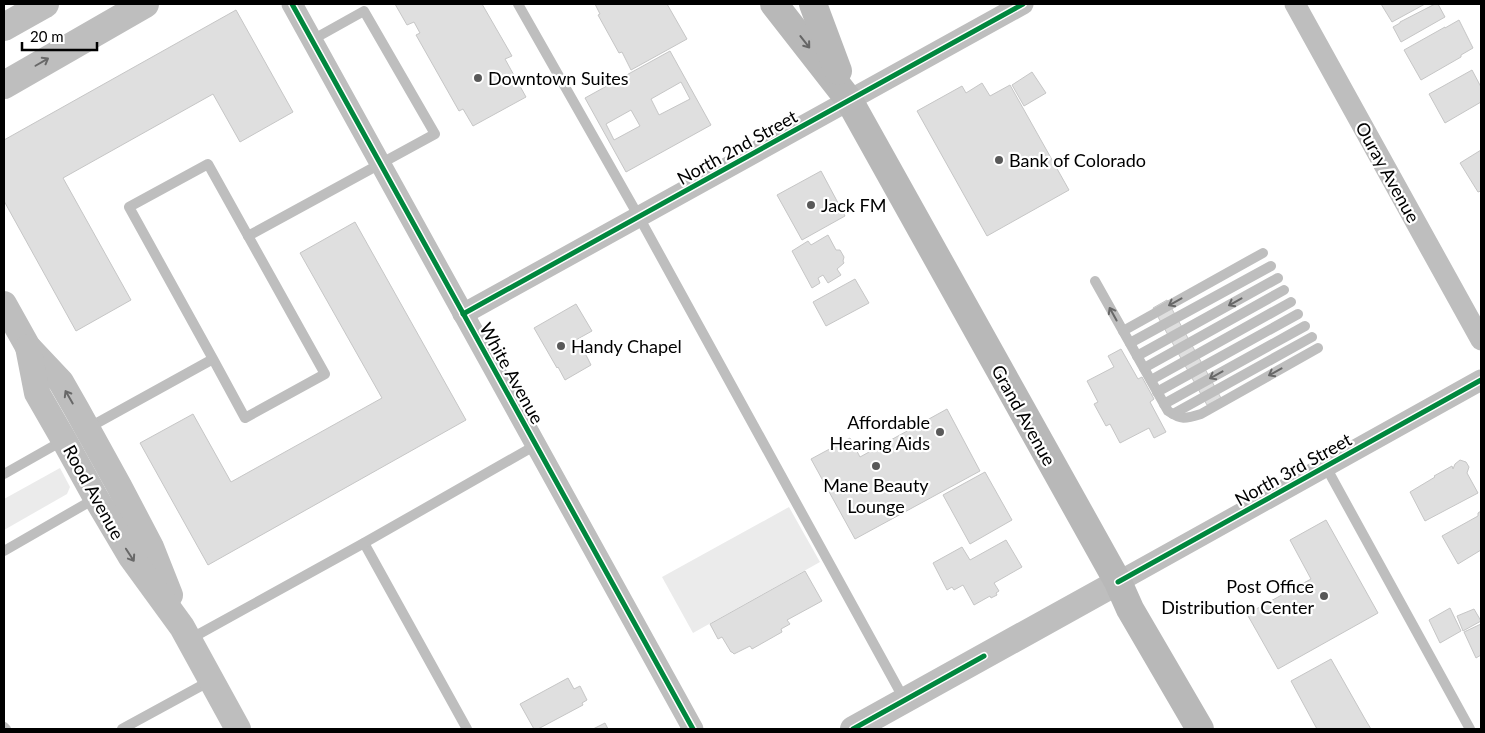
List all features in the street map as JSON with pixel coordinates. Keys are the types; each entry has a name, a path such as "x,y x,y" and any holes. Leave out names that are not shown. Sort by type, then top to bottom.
{"highway":[{"path":"4,27 45,4"},
{"path":"4,85 145,4"}],"main road":[{"name":"Grand Avenue","path":"774,4 849,100"},
{"name":"Grand Avenue","path":"812,4 849,100 1118,582 1130,608 1200,729"}],"street":[{"name":"White Avenue","path":"292,4 693,729"},
{"name":"North 2nd Street","path":"463,314 1023,4"},
{"name":"Ouray Avenue","path":"1295,4 1481,340"},
{"name":"Rood Avenue","path":"4,304 28,347 37,393 76,434 107,492 131,557 185,634 238,729"},
{"name":"North 3rd Street","path":"852,729 1481,380"}],"lane":[{"path":"518,4 639,217 905,700"},
{"path":"248,236 435,134 364,11 312,40"},
{"path":"208,164 325,374 245,418 213,359 129,208 208,164"},
{"path":"1123,331 1263,252"},
{"path":"1130,344 1271,266"},
{"path":"1137,356 1278,278"},
{"path":"1095,281 1168,411 1177,418 1188,418 1200,414 1318,348"},
{"path":"1144,368 1284,290"},
{"path":"1151,380 1291,302"},
{"path":"1157,392 1298,314"},
{"path":"1164,404 1305,326"},
{"path":"1173,414 1312,337"},
{"path":"4,474 213,359"},
{"path":"185,634 364,543 536,444"},
{"path":"1326,466 1470,729"},
{"path":"4,550 107,492"},
{"path":"364,543 467,729"},
{"path":"122,729 211,680"}],"shaded area":[{"path":"60,468 70,487 67,494 4,530 4,499"},
{"path":"789,507 820,562 693,633 662,577"}],"building":[{"name":"Downtown Suites","path":"395,4 482,4 512,56 505,59 526,97 473,126 463,109 459,111 416,35 420,33 414,22 407,25"},
{"path":"595,4 667,4 687,39 631,70 622,52 619,53 598,15 600,14"},
{"path":"1381,4 1425,4 1392,22"},
{"path":"1438,4 1445,17 1401,42 1393,27"},
{"path":"236,10 293,112 240,142 213,94 63,178 131,300 76,331 4,201 4,140"},
{"path":"1459,20 1473,48 1421,80 1404,50"},
{"path":"670,51 711,125 626,172 585,98","holes":["681,82 690,99 659,115 651,99","631,110 640,126 614,140 606,124"]},
{"path":"1472,70 1481,87 1481,102 1445,123 1429,94"},
{"path":"1032,72 1046,93 1024,106 1012,85"},
{"name":"Bank of Colorado","path":"982,83 990,96 1010,85 1069,190 987,236 917,111 962,86 966,93"},
{"path":"1481,150 1481,191 1478,192 1460,163"},
{"name":"Jack FM","path":"821,171 845,216 802,240 777,195"},
{"path":"355,222 466,420 208,565 140,443 193,414 231,482 382,398 300,253"},
{"path":"828,235 836,250 840,250 844,257 844,263 837,269 841,275 828,283 823,275 818,278 820,283 812,288 792,251 808,241 811,245"},
{"path":"855,279 869,303 826,326 813,302"},
{"path":"1167,300 1221,398 1207,405 1153,308"},
{"name":"Handy Chapel","path":"576,304 592,331 574,341 581,353 584,351 591,365 565,380 534,328"},
{"path":"1121,349 1138,379 1142,377 1154,399 1150,402 1166,432 1154,438 1149,428 1120,443 1110,424 1106,426 1094,404 1098,402 1087,381 1114,367 1108,356"},
{"path":"947,409 980,471 855,539 811,459 850,438 860,457"},
{"path":"1460,460 1466,462 1469,467 1467,473 1478,493 1425,521 1410,492 1452,466 1453,469"},
{"path":"985,472 1012,520 970,544 943,495"},
{"path":"1481,511 1481,550 1458,564 1442,536 1478,516 1478,513"},
{"name":"Post Office Distribution Center","path":"1326,520 1378,613 1278,669 1247,614 1311,579 1290,540"},
{"path":"1006,540 1022,567 994,583 999,591 996,593 997,595 991,598 990,596 974,605 963,585 954,590 952,587 947,590 933,563 962,547 970,560"},
{"path":"805,571 822,601 787,620 790,624 781,629 782,632 752,649 750,646 734,654 722,637 718,639 710,624"},
{"path":"1450,608 1461,631 1440,643 1429,620"},
{"path":"1474,609 1481,621 1463,631 1457,616"},
{"path":"1481,624 1481,655 1476,658 1464,632"},
{"path":"1331,659 1371,729 1317,729 1291,681"},
{"path":"568,678 574,689 580,686 587,700 582,703 583,705 538,729 534,729 520,704"},
{"path":"605,723 608,729 593,729"}],"cycle path":[{"path":"292,4 693,729"},
{"path":"463,314 1023,4"},
{"path":"1118,582 1481,380"},
{"path":"853,729 984,656"}],"place":[{"name":"Downtown Suites","path":"478,78"},
{"name":"Bank of Colorado","path":"999,160"},
{"name":"Jack FM","path":"811,205"},
{"name":"Handy Chapel","path":"561,346"},
{"name":"Affordable Hearing Aids","path":"940,432"},
{"name":"Mane Beauty Lounge","path":"876,466"},
{"name":"Post Office Distribution Center","path":"1324,596"}]}
